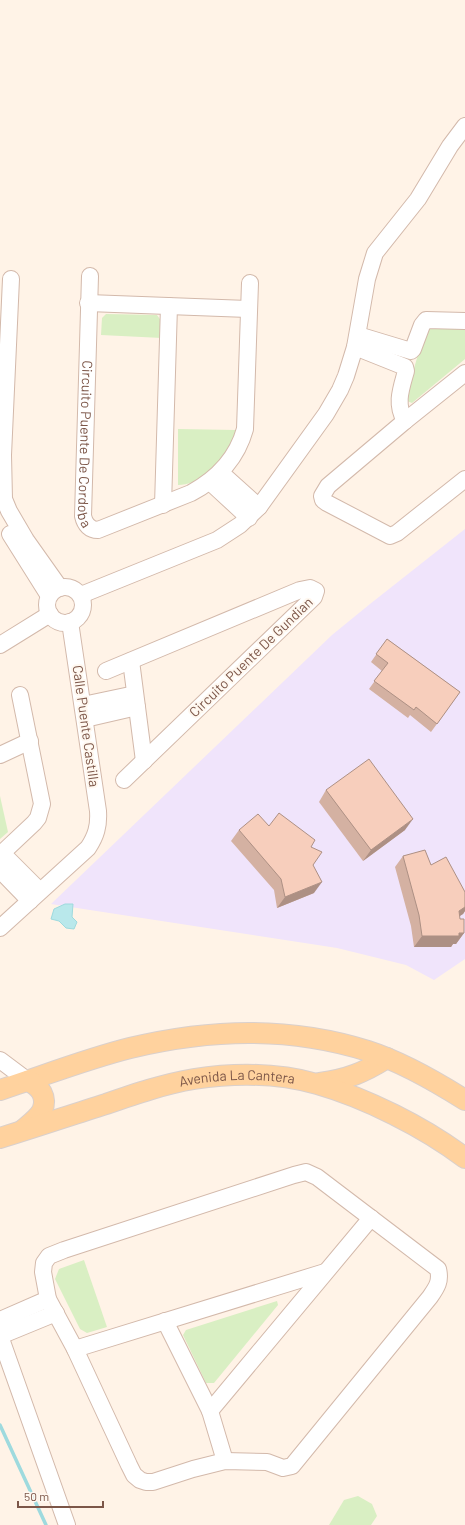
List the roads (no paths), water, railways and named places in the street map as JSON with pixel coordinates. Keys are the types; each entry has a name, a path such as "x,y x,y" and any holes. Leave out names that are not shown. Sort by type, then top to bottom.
{"main road":[{"path":"0,1090 128,1049 163,1041 223,1034 279,1033 340,1044 368,1051 387,1058 424,1076 465,1100"},
{"path":"316,1084 350,1077 366,1071 387,1058"},
{"name":"Avenida La Cantera","path":"0,1138 158,1087 194,1079 227,1076 262,1076 291,1079 340,1091 394,1115 425,1131 465,1158"},
{"path":"21,1131 38,1116 42,1111 44,1104 44,1097 41,1090 28,1080"}],"street":[{"path":"80,596 203,547 230,532 254,512 334,402 346,376 356,341 367,279 375,253 418,200 450,146 465,126"},
{"name":"Circuito Puente De Cordoba","path":"90,276 88,304 84,521 90,528 98,530 191,494 215,477 234,455 243,437 245,429 250,283"},
{"path":"11,279 5,301 2,458 4,499 22,543"},
{"path":"88,304 248,309"},
{"path":"163,505 169,306"},
{"path":"356,341 411,351 414,349 422,325 426,320 465,320"},
{"path":"356,341 406,366 399,399 401,414 405,421"},
{"path":"465,373 328,486 322,496 323,500 390,536 397,533 465,480"},
{"path":"215,477 254,512"},
{"path":"0,518 22,543 55,592"},
{"path":"69,587 74,589 80,596 83,604 81,613 70,622 61,622 53,618 50,614 47,605 55,592 69,587"},
{"name":"Circuito Puente De Gundian","path":"106,671 131,662 300,590 310,588 316,591 314,597 124,780"},
{"path":"0,645 50,614"},
{"name":"Calle Puente Castilla","path":"35,896 88,848 98,831 98,811 70,622"},
{"path":"131,662 144,761"},
{"path":"20,696 42,797 41,810 34,823 1,854 35,896"},
{"path":"84,712 136,701"},
{"path":"0,755 30,741"},
{"path":"0,870 35,896"},
{"path":"0,928 35,896"},
{"path":"0,1060 28,1080"},
{"path":"306,1172 317,1177 371,1218 438,1268 438,1284 425,1304 292,1466 283,1468 267,1462 225,1461 193,1469 153,1482 140,1480 134,1475 75,1349 48,1299 43,1272 44,1262 49,1256 306,1172"},
{"path":"210,1411 371,1218"},
{"path":"75,1349 325,1272"},
{"path":"0,1320 48,1299"},
{"path":"56,1314 0,1336 67,1525"},
{"path":"165,1321 210,1411 225,1461"}],"water":[{"path":"65,904 73,904 72,917 77,922 74,929 66,928 59,921 51,919 54,909"}],"waterway":[{"path":"0,1425 46,1525"}]}
